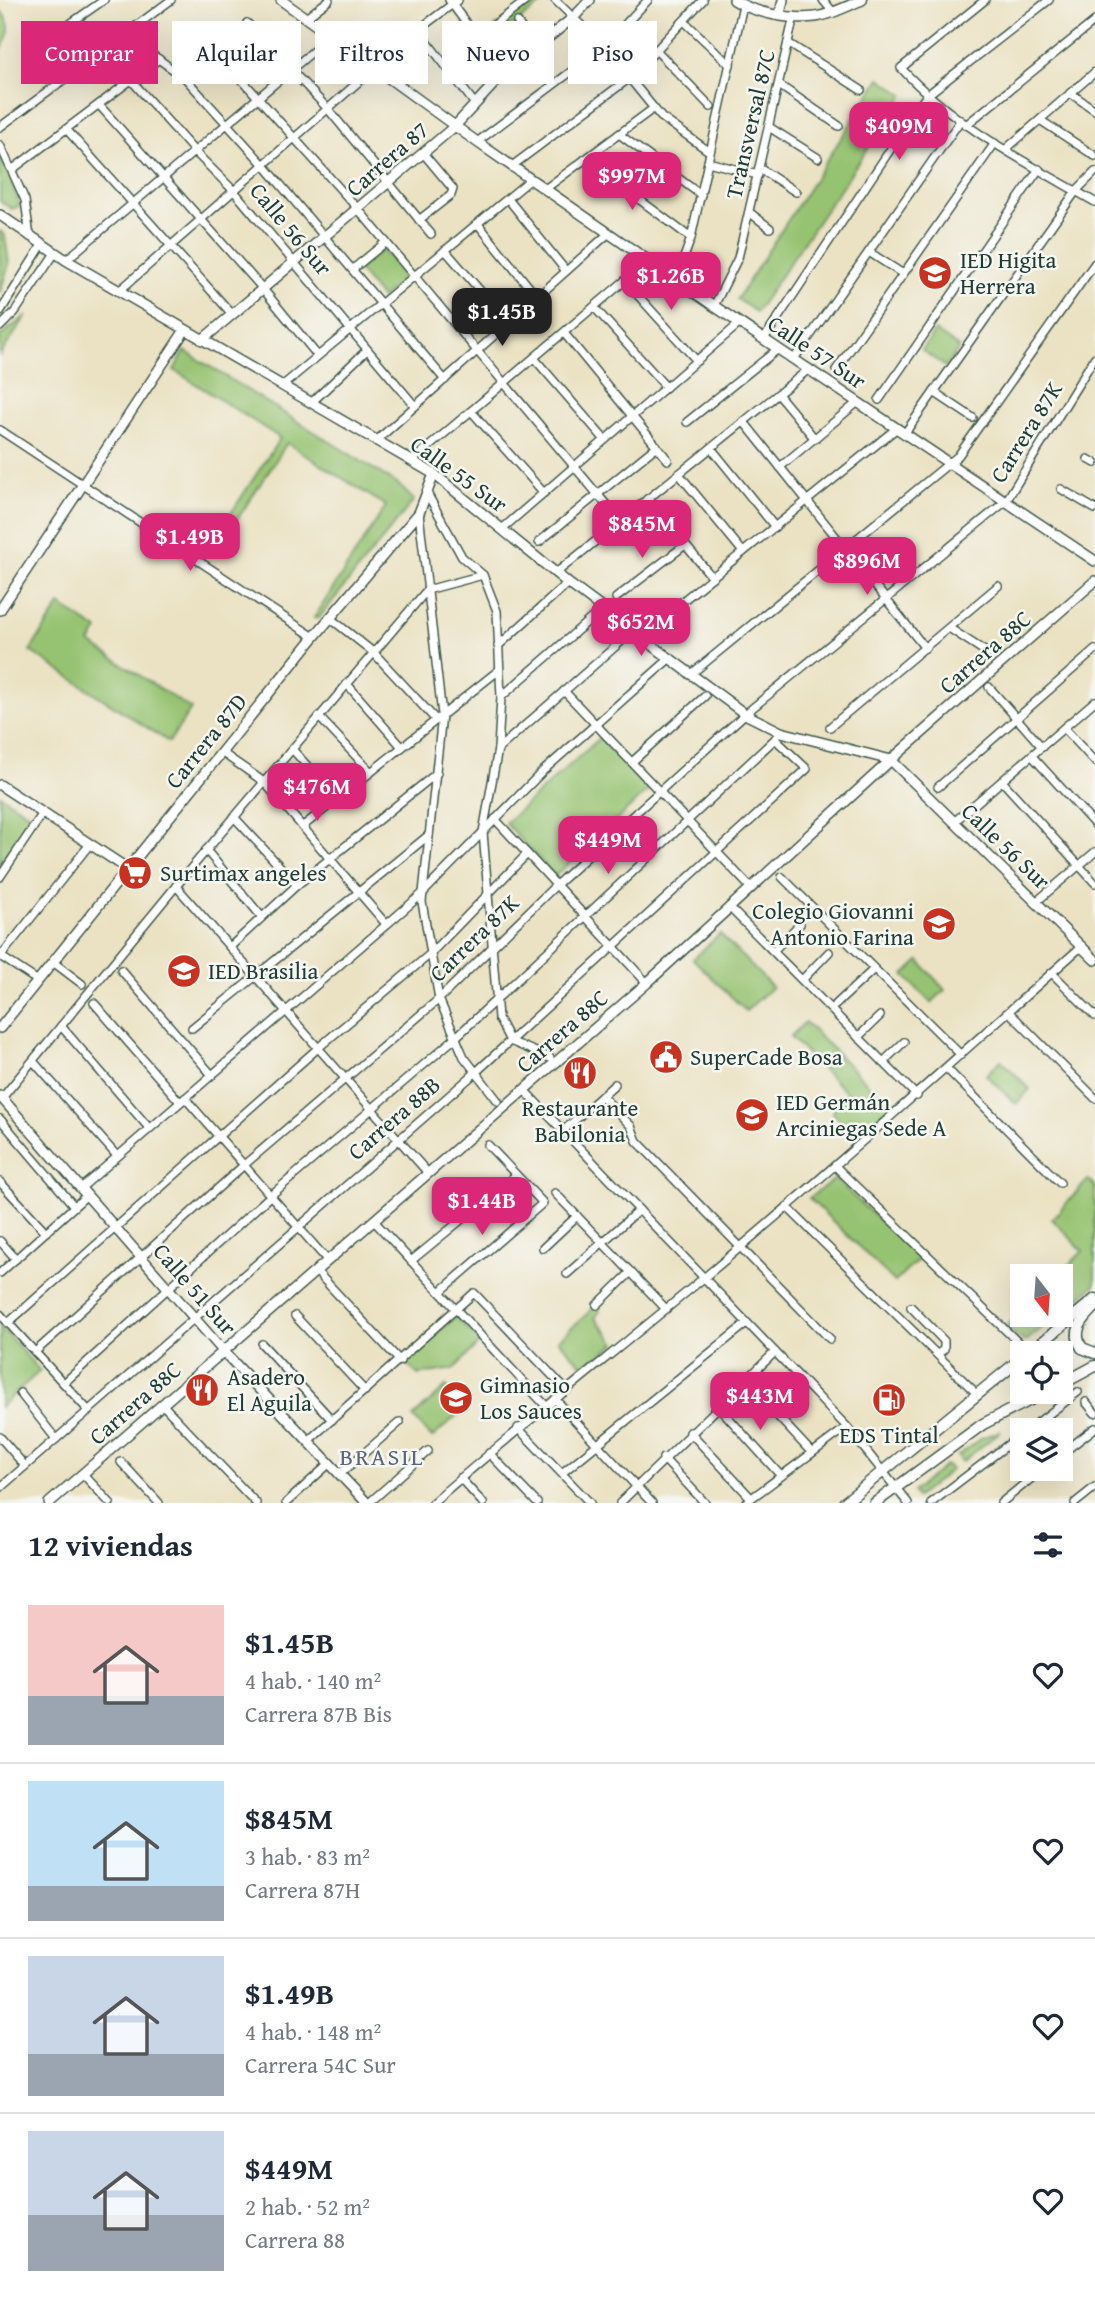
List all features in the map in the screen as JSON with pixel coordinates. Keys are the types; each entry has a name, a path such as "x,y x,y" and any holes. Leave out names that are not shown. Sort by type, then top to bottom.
{"main road":[{"path":"1041,1341 1095,1299"},
{"path":"1095,1307 1082,1321 1077,1332 1082,1348 1095,1353"},
{"path":"845,1503 1010,1366"},
{"path":"1073,1378 1095,1366"},
{"path":"875,1503 983,1424 1022,1404"}],"street":[{"path":"74,21 104,0"},
{"path":"142,21 170,0"},
{"name":"Calle 57 Sur","path":"281,0 315,24"},
{"path":"306,18 330,0"},
{"path":"428,22 454,2 477,37 527,0"},
{"path":"555,0 578,21"},
{"name":"Carrera 87","path":"554,33 590,0"},
{"path":"628,21 648,0"},
{"path":"657,49 704,0"},
{"path":"780,14 783,0"},
{"path":"824,0 833,12"},
{"path":"985,0 901,68 926,96 963,123 1095,202"},
{"path":"764,339 926,96 1049,0"},
{"path":"676,280 691,238 701,195 730,65 739,2 780,14 813,17 858,1"},
{"name":"Transversal 87C","path":"714,306 736,266 794,16"},
{"path":"794,359 963,123 1095,21"},
{"path":"685,22 730,65"},
{"path":"428,43 475,104"},
{"path":"788,43 861,90"},
{"path":"301,62 315,50"},
{"path":"657,51 711,107"},
{"path":"159,59 186,79 264,165 444,380"},
{"path":"1006,149 1095,72"},
{"path":"477,142 568,74"},
{"path":"301,82 328,109 431,234"},
{"path":"0,127 57,84"},
{"path":"13,169 128,84"},
{"name":"Calle 56 Sur","path":"135,84 234,191 415,406"},
{"path":"246,84 358,209 620,521"},
{"path":"66,260 275,84"},
{"path":"118,291 357,84"},
{"name":"Calle 57 Sur","path":"397,84 648,261 1095,561"},
{"name":"Carrera 87","path":"202,340 455,126 494,84"},
{"path":"512,166 622,84"},
{"path":"636,84 654,108 710,152"},
{"path":"779,85 839,125"},
{"path":"1070,93 1095,110"},
{"path":"100,106 162,179 202,218 317,355"},
{"path":"545,189 654,108"},
{"path":"1040,120 1095,156"},
{"path":"769,127 818,158"},
{"path":"67,130 232,314"},
{"path":"619,134 701,195"},
{"path":"836,370 995,143"},
{"path":"0,145 25,200 30,237"},
{"path":"419,220 451,195 453,189 423,153"},
{"path":"585,159 691,238"},
{"path":"708,162 759,171 796,192"},
{"path":"879,400 1040,169"},
{"path":"498,749 635,634 712,578 901,430 934,392 1076,191 1095,172"},
{"path":"282,386 531,179"},
{"path":"508,199 566,271"},
{"path":"749,212 770,228"},
{"name":"Calle 55 Sur","path":"0,215 66,260 434,474 668,660 778,736 891,760"},
{"path":"478,224 537,297"},
{"path":"376,441 608,233"},
{"path":"353,269 386,242"},
{"path":"0,312 42,244"},
{"path":"445,250 508,323"},
{"path":"869,252 903,274"},
{"path":"0,327 15,312 55,253"},
{"path":"412,461 648,261"},
{"path":"690,675 964,450 1095,263"},
{"path":"625,281 697,361"},
{"path":"594,307 666,387"},
{"path":"502,529 740,323"},
{"path":"0,610 185,330"},
{"path":"564,333 668,460"},
{"path":"687,422 778,349"},
{"path":"311,403 367,350"},
{"name":"Carrera 87K","path":"35,1352 244,1165 439,999 556,885 745,714 1006,501 1095,357"},
{"path":"534,358 605,440"},
{"path":"556,573 809,369"},
{"path":"934,392 974,418"},
{"path":"778,394 815,439"},
{"path":"780,467 858,402"},
{"path":"471,411 544,493"},
{"path":"744,422 925,648"},
{"path":"0,430 314,637"},
{"path":"539,542 657,446"},
{"path":"711,448 775,527"},
{"name":"Carrera 87D","path":"0,1028 314,637 419,513 434,474"},
{"path":"679,474 743,552"},
{"path":"1061,489 1095,509"},
{"path":"428,495 462,557 483,575 497,611 501,697 498,749 483,832 498,1018 510,1041 550,1058"},
{"path":"647,499 712,578"},
{"path":"419,513 439,718 437,772 422,894 429,955 439,999 454,1039 475,1073 498,1101"},
{"path":"615,598 685,545"},
{"path":"1,1097 427,590 483,575"},
{"name":"Carrera 88C","path":"49,1503 647,983 891,760 1095,580"},
{"path":"498,646 568,583"},
{"path":"830,727 998,586"},
{"path":"501,697 602,609"},
{"path":"330,618 373,652 439,718"},
{"path":"948,628 989,653"},
{"path":"938,788 1095,650"},
{"path":"0,1273 74,1206 84,1191 117,1156 422,894 495,819 668,660"},
{"path":"302,827 499,670"},
{"path":"346,684 402,747"},
{"path":"989,687 1042,747"},
{"path":"565,691 751,888"},
{"path":"632,762 705,696"},
{"path":"954,822 1095,701"},
{"path":"319,717 371,772"},
{"path":"1064,728 1095,762"},
{"path":"64,1383 270,1196 454,1039 778,736"},
{"name":"Carrera 88B","path":"0,1488 475,1073 807,769 778,736"},
{"path":"292,749 337,799"},
{"path":"222,752 264,782 386,924"},
{"path":"1032,756 1095,825"},
{"name":"Calle 56 Sur","path":"891,760 1095,960"},
{"path":"230,947 297,885 437,772"},
{"path":"1002,781 1095,883"},
{"path":"0,785 128,869"},
{"path":"0,877 43,813"},
{"path":"234,817 297,885"},
{"path":"495,819 647,983"},
{"path":"192,1028 429,835"},
{"path":"38,981 0,957 90,844"},
{"path":"206,850 261,916"},
{"path":"1036,902 1095,852"},
{"path":"8,1323 318,1048 429,955 527,854"},
{"path":"782,877 961,1055"},
{"path":"176,886 428,1173"},
{"path":"729,907 917,1096"},
{"path":"774,951 800,924"},
{"path":"432,1503 518,1428 704,1278 917,1096 1082,946"},
{"path":"802,980 829,952"},
{"path":"53,962 82,984"},
{"path":"831,1009 874,969"},
{"path":"121,970 212,1074"},
{"path":"1052,973 1095,1016"},
{"path":"94,1003 218,1136 328,1261"},
{"path":"1009,1012 1095,1098"},
{"path":"859,1037 880,1017"},
{"path":"61,1026 149,1128"},
{"path":"884,1062 904,1042"},
{"path":"33,1061 117,1156"},
{"path":"947,1069 1060,1182"},
{"path":"563,1131 615,1084"},
{"path":"524,1090 847,1427 908,1503"},
{"path":"602,1096 631,1126 637,1141 830,1339"},
{"name":"Calle 51 Sur","path":"1,1097 224,1352 368,1503"},
{"path":"0,1119 74,1206"},
{"path":"440,1292 543,1203 488,1145"},
{"path":"835,1166 1013,1341"},
{"path":"411,1261 516,1175"},
{"path":"0,1182 46,1232"},
{"path":"555,1193 666,1309"},
{"path":"787,1207 972,1389"},
{"path":"568,1274 639,1210"},
{"path":"542,1248 577,1216"},
{"path":"374,1221 546,1406"},
{"path":"0,1241 16,1259"},
{"path":"316,1271 400,1361"},
{"path":"597,1305 631,1272"},
{"path":"308,1441 474,1293 566,1390"},
{"path":"911,1307 943,1340 944,1349 938,1354"},
{"path":"0,1314 89,1411"},
{"path":"295,1316 365,1391"},
{"path":"562,1474 747,1323"},
{"path":"261,1344 332,1420"},
{"path":"620,1503 663,1458 775,1352"},
{"path":"745,1381 812,1453"},
{"path":"1044,1418 1078,1392"},
{"path":"20,1393 56,1439"},
{"path":"555,1399 652,1503"},
{"path":"1086,1402 1095,1413"},
{"path":"163,1405 256,1503"},
{"path":"718,1406 781,1476"},
{"path":"340,1474 400,1422"},
{"path":"690,1432 748,1501 847,1427"},
{"path":"518,1428 590,1503"},
{"path":"1073,1445 1095,1428"},
{"path":"0,1437 25,1466"},
{"path":"931,1503 1010,1443"},
{"path":"368,1503 428,1451"},
{"path":"489,1453 537,1503"},
{"path":"663,1458 705,1503"},
{"path":"121,1462 159,1503"},
{"path":"286,1503 330,1463"},
{"path":"83,1474 110,1503"},
{"path":"460,1478 483,1503"},
{"path":"1001,1503 1028,1481"},
{"path":"1075,1503 1095,1487"}],"green space":[{"path":"533,0 547,0 518,21 504,21"},
{"path":"0,10 8,21 9,30 0,52"},
{"path":"880,78 904,95 756,312 737,299"},
{"path":"0,152 20,206 12,209 0,201"},
{"path":"0,231 5,235 9,264 0,293"},
{"path":"383,249 407,278 381,298 358,270"},
{"path":"27,315 0,355 0,336"},
{"path":"935,331 959,348 946,367 922,350"},
{"path":"185,351 399,485 414,500 319,618 314,618 386,506 287,443 214,555 207,550 280,438 174,370"},
{"path":"60,605 98,630 90,643 191,709 169,742 30,651"},
{"path":"600,738 649,790 555,876 505,823"},
{"path":"0,795 32,816 0,863"},
{"path":"720,934 772,987 746,1011 693,959"},
{"path":"919,961 945,990 931,1003 904,975"},
{"path":"805,1022 891,1107 857,1138 832,1112 849,1095 790,1037"},
{"path":"1001,1060 1030,1089 1016,1104 986,1075"},
{"path":"835,1179 920,1258 895,1282 809,1198"},
{"path":"1088,1180 1095,1187 1095,1285 1073,1303 1073,1264 1070,1264 1083,1251 1052,1219"},
{"path":"597,1305 600,1311 595,1318 616,1343 584,1367 558,1340"},
{"path":"456,1316 480,1342 454,1369 418,1375 405,1362"},
{"path":"1010,1322 1010,1327 1043,1327 1024,1341 1005,1327"},
{"path":"0,1326 40,1371 0,1407"},
{"path":"446,1387 465,1408 432,1438 413,1417"},
{"path":"1001,1431 962,1462 958,1456 981,1438"},
{"path":"946,1465 951,1470 917,1497 913,1492"}],"place":[{"name":"IED Higita Herrera","path":"935,273"},
{"name":"Surtimax angeles","path":"135,873"},
{"name":"Colegio Giovanni Antonio Farina","path":"939,924"},
{"name":"IED Brasilia","path":"184,971"},
{"name":"SuperCade Bosa","path":"666,1057"},
{"name":"Restaurante Babilonia","path":"580,1073"},
{"name":"IED Germán Arciniegas Sede A","path":"752,1115"},
{"name":"Asadero El Aguila","path":"202,1390"},
{"name":"Gimnasio Los Sauces","path":"456,1398"},
{"name":"EDS Tintal","path":"889,1400"}],"district":[{"name":"BRASIL","path":"382,1457"}]}
